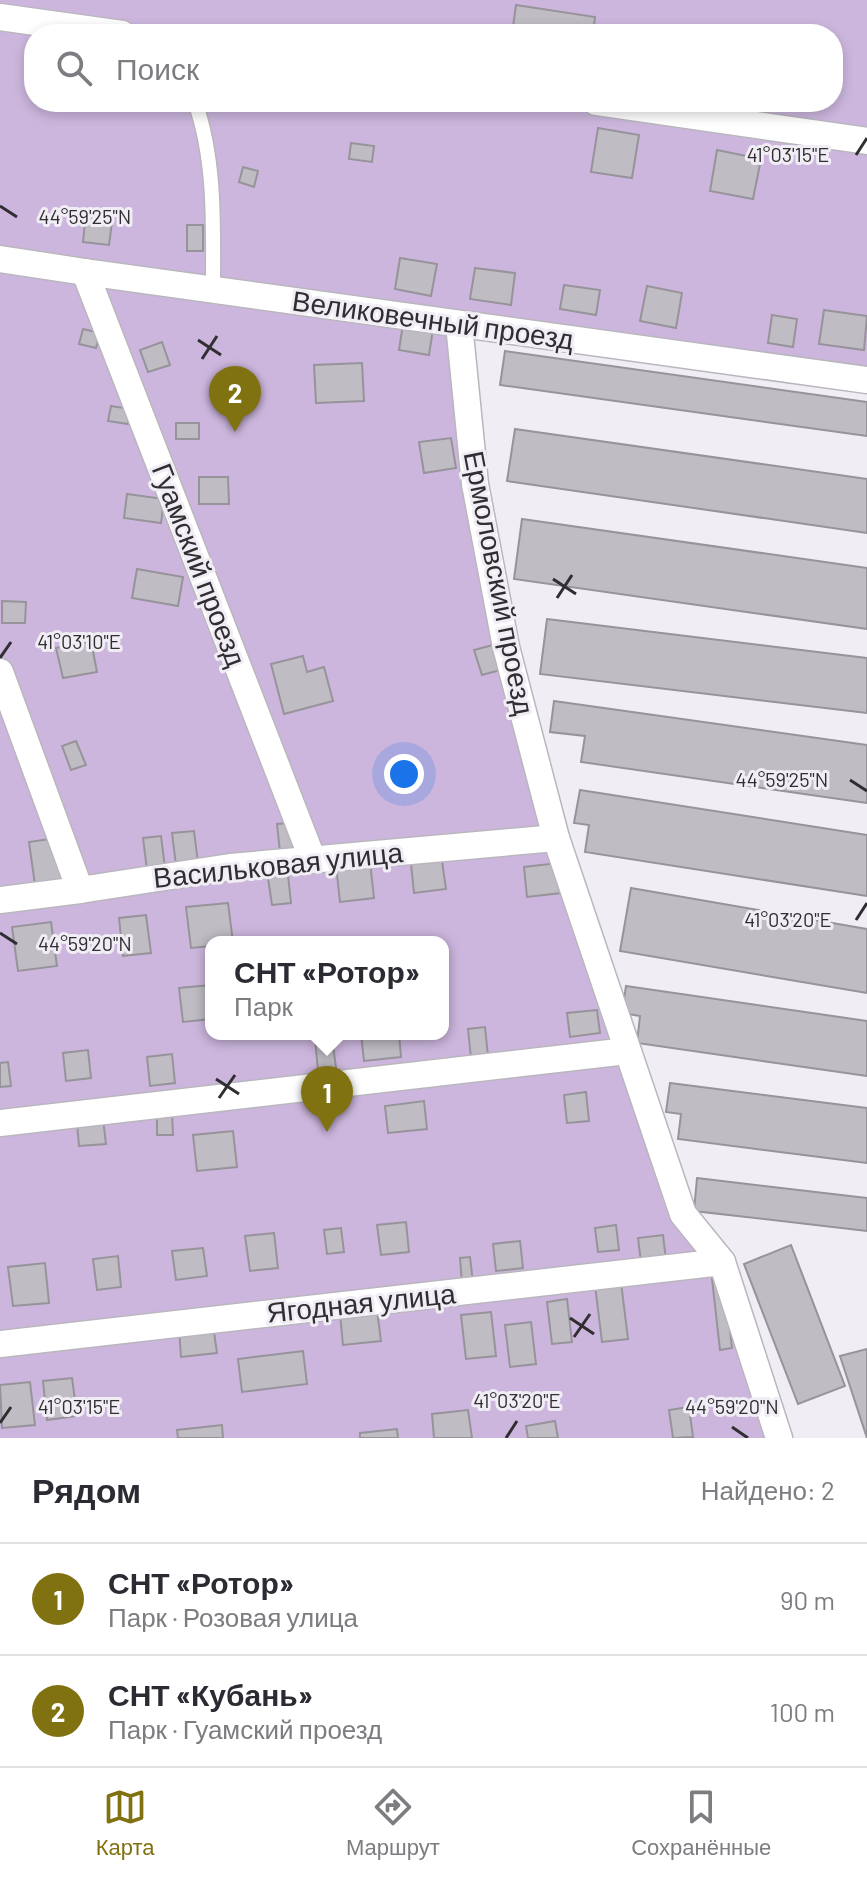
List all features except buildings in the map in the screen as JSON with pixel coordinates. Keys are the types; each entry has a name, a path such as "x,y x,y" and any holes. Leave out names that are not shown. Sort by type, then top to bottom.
{"street":[{"path":"0,17 50,24"},
{"path":"665,112 867,141"},
{"name":"Великовечный проезд","path":"0,259 867,380"},
{"name":"Гуамский проезд","path":"85,272 312,858"},
{"name":"Ермоловский проезд","path":"459,324 475,484 506,647 556,838 683,1214 722,1262"},
{"path":"0,672 80,890"},
{"name":"Васильковая улица","path":"0,900 230,867 556,838"},
{"path":"0,1123 627,1051"},
{"path":"722,1262 779,1438"},
{"name":"Ягодная улица","path":"0,1344 722,1262"}],"lane":[{"path":"198,112 204,128 211,184 213,290"}],"shaded area":[{"path":"0,0 867,0 867,380 460,324 506,647 683,1214 722,1262 779,1438 0,1438"}],"place":[{"name":"СНТ «Кубань»","path":"235,432"},
{"name":"СНТ «Ротор»","path":"327,1132"}]}
